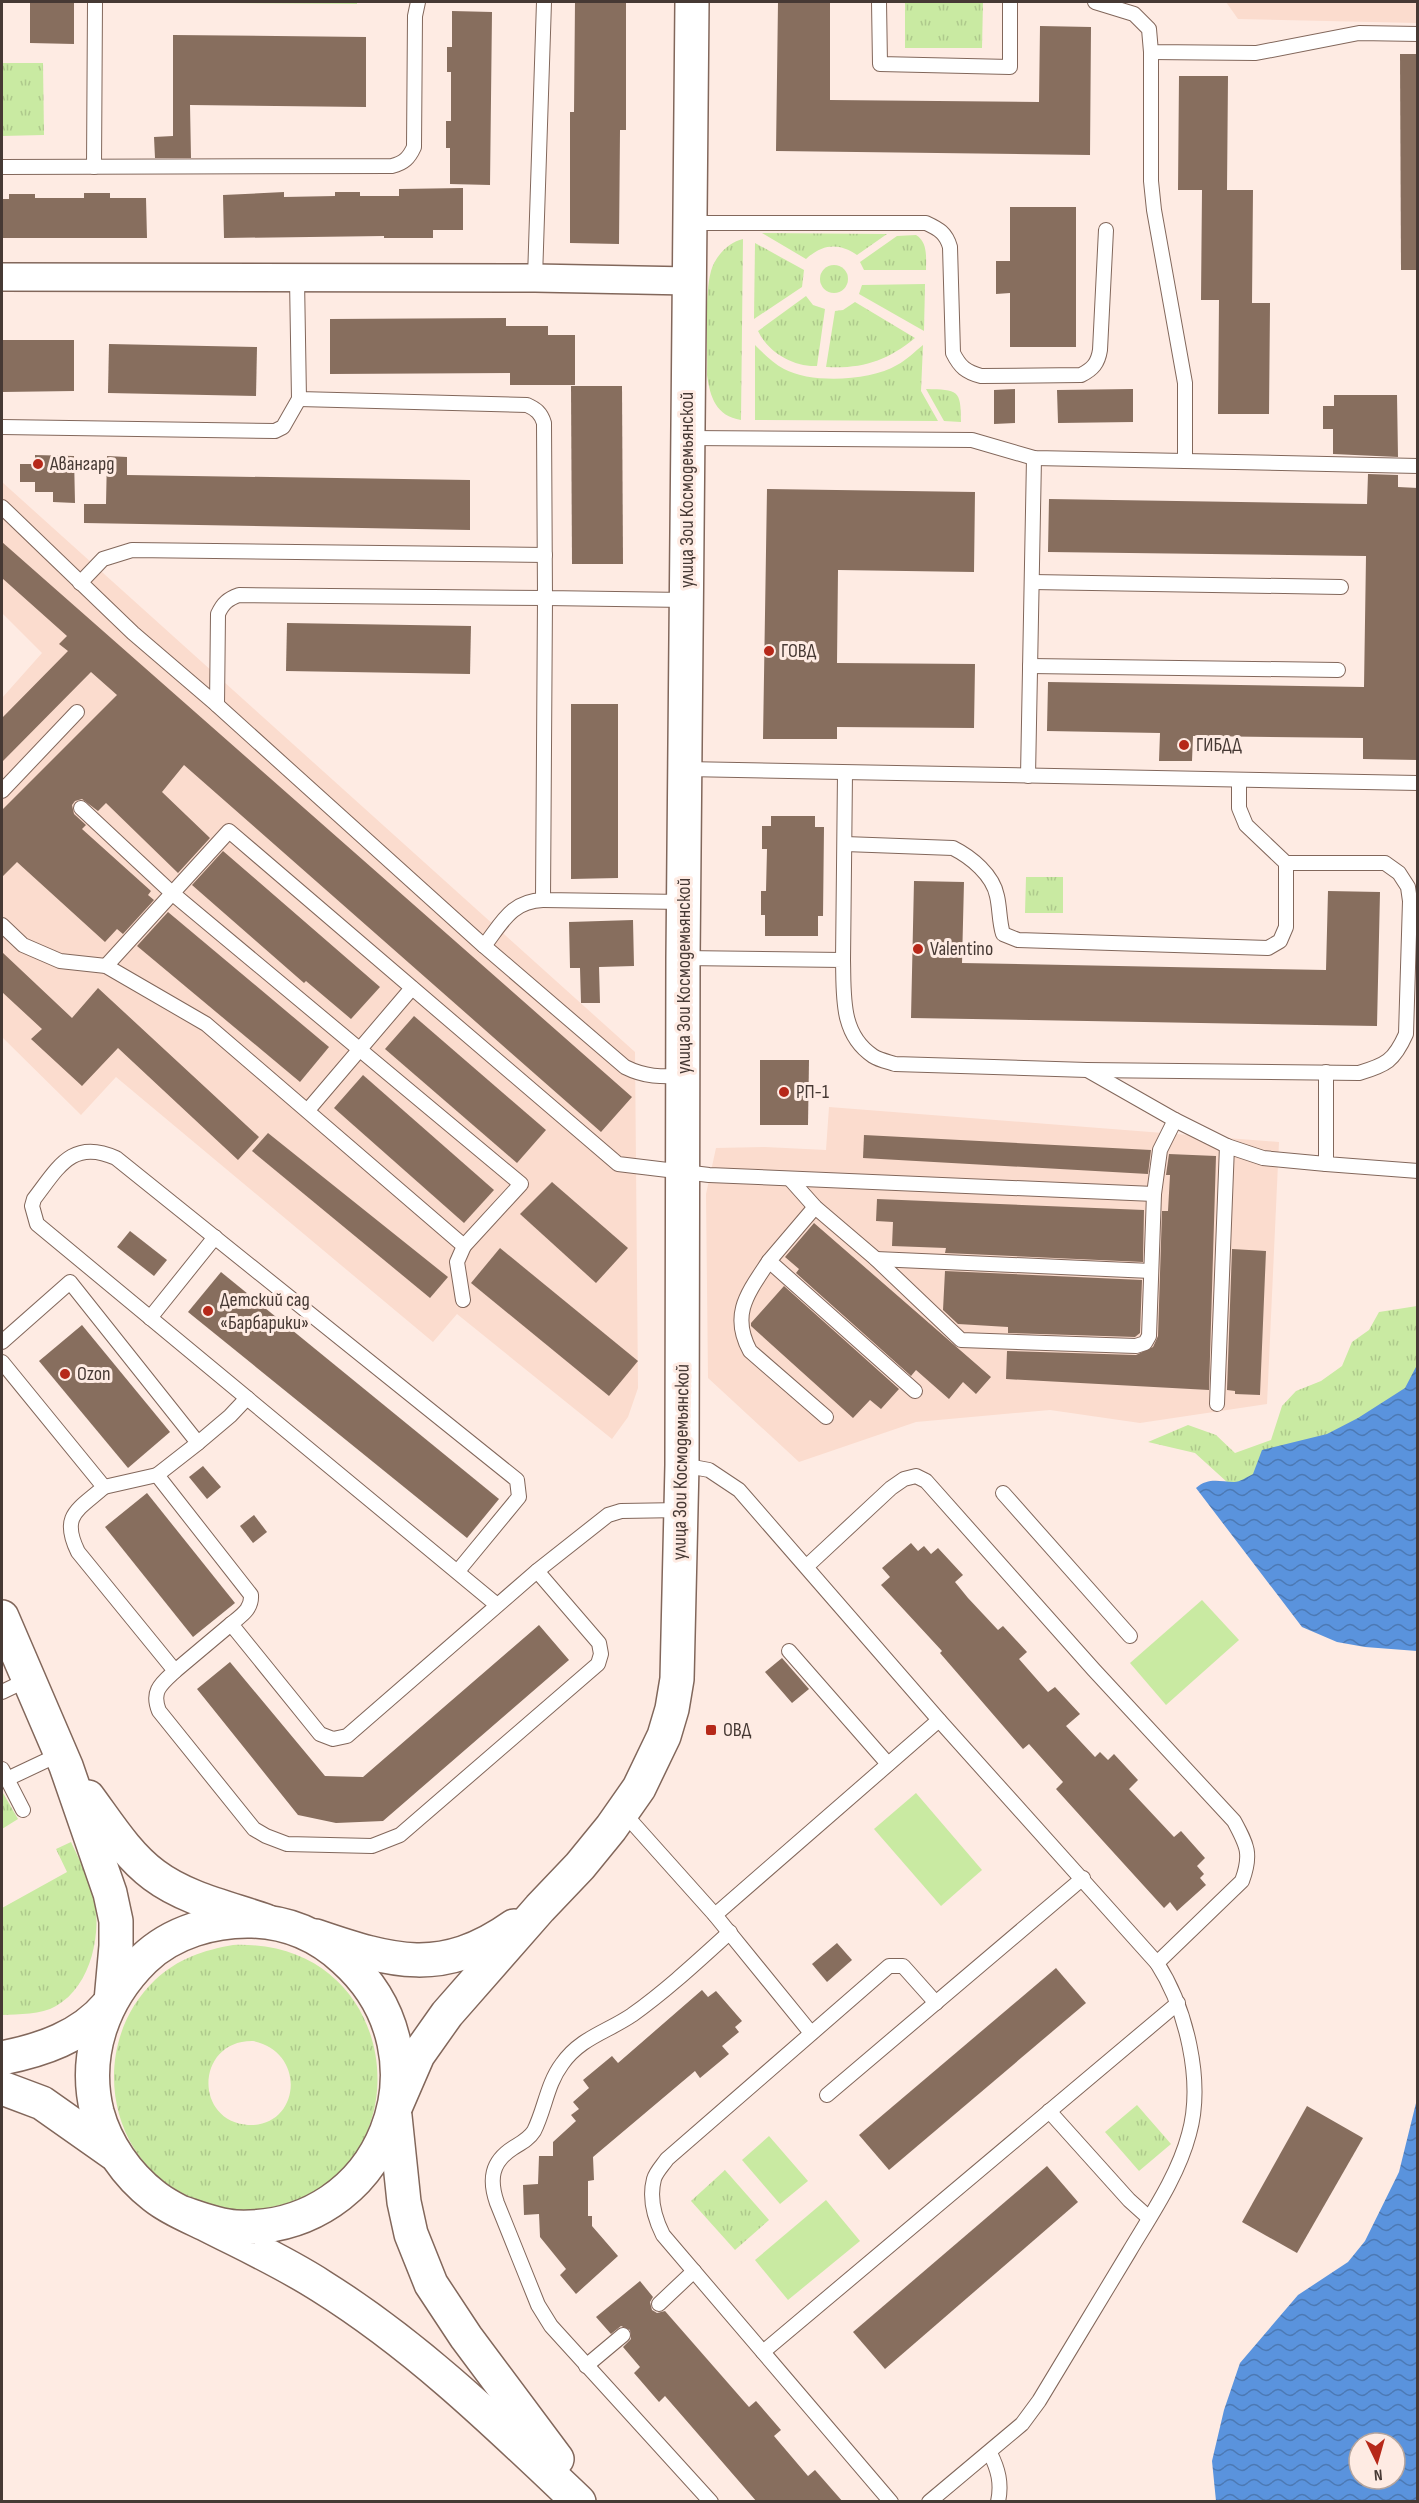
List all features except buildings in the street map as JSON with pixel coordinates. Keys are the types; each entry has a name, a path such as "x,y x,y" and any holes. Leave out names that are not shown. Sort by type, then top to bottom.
{"main road":[{"name":"улица Зои Космодемьянской","path":"540,1908 580,1866 639,1788 653,1760 672,1709 678,1656 682,1465 683,958 692,2"},
{"path":"2,1617 14,1686 113,1832 136,1859 154,1875 176,1888 203,1900 370,1955 407,1961 438,1959 471,1949 502,1934 540,1908"},
{"path":"63,1760 101,1863 112,1902 117,1946 111,2001 95,2044 93,2079 98,2113 116,2155 134,2178 155,2197 180,2212 284,2263 388,2331 448,2381 579,2502"},
{"path":"180,2212 209,2222 234,2227 286,2221 310,2213 346,2190 369,2165 381,2146 418,2055 432,2033 540,1908"},
{"path":"2,2058 46,2047 73,2035 97,2017 128,1975 150,1954 176,1937 205,1926 236,1920 267,1922"},
{"path":"298,1930 327,1944 353,1966 372,1989 386,2014 394,2037 398,2064 395,2108 404,2202 411,2234 431,2284 466,2337 589,2502"},
{"path":"2,2088 42,2103 116,2155"}],"street":[{"path":"2,277 689,280"}],"lane":[{"path":"94,167 95,2"},
{"path":"2,167 392,166 402,164 410,157 414,147 415,16 418,2"},
{"path":"535,278 544,2"},
{"path":"879,2 880,64 1010,67 1010,2"},
{"path":"1095,2 1134,14 1149,29 1151,181 1154,210 1185,383 1185,461"},
{"path":"1151,52 1256,53 1359,33 1418,34"},
{"path":"690,223 926,223 939,229 946,236 950,247 953,353 959,365 969,373 981,376 1081,375 1091,370 1098,361 1100,350 1106,230"},
{"path":"2,427 275,431 283,427 299,399 297,279"},
{"path":"299,399 527,405 541,415 544,423 545,555 543,900"},
{"path":"688,438 972,440 1034,458 1418,466"},
{"path":"1028,776 1034,458"},
{"path":"2,507 133,633 218,705 484,946 625,1067 640,1075 652,1077 683,1076"},
{"path":"80,583 103,559 132,550 545,555"},
{"path":"1032,582 1341,587"},
{"path":"218,705 218,614 222,605 229,598 251,595 686,600"},
{"path":"1030,666 1338,670"},
{"path":"2,791 78,712"},
{"path":"685,769 1418,783"},
{"path":"845,772 844,1007 854,1038 874,1057 896,1064 1087,1070 1359,1073 1383,1066 1398,1052 1406,1034 1410,901 1408,887 1400,873 1385,863 1286,862 1246,825 1239,808 1239,780"},
{"path":"81,808 172,893 520,1184 464,1246 457,1262 463,1300"},
{"path":"106,966 229,831 618,1164 684,1173 790,1179 1154,1194"},
{"path":"845,844 952,848 968,856 994,885 1003,934 1018,940 1268,948 1280,941 1286,927 1286,862"},
{"path":"484,946 510,913 520,904 529,901 684,902"},
{"path":"2,925 23,945 44,956 60,961 106,966 206,1024 464,1246"},
{"path":"683,958 843,960"},
{"path":"308,1110 412,988"},
{"path":"1087,1070 1175,1120 1227,1146 1263,1158 1418,1171"},
{"path":"1326,1072 1326,1164"},
{"path":"790,1179 815,1207 876,1259 961,1340 1136,1346 1145,1343 1149,1336 1154,1194 1160,1150 1175,1120"},
{"path":"1217,1404 1227,1146"},
{"path":"458,1571 519,1497 517,1480 116,1158 103,1152 83,1151 71,1155 62,1163 34,1199 32,1206 37,1224 497,1605"},
{"path":"815,1207 768,1261 741,1311 740,1324 750,1351 826,1416"},
{"path":"150,1318 214,1238"},
{"path":"876,1259 1151,1271"},
{"path":"768,1261 915,1391"},
{"path":"2,1342 87,1266"},
{"path":"70,1282 198,1443"},
{"path":"2,1362 104,1486"},
{"path":"174,1671 78,1552 71,1538 69,1527 75,1513 104,1486 157,1475 230,1416 247,1398"},
{"path":"682,1465 709,1470 739,1490 939,1720 1157,1963 1170,1983 1178,2003 1192,2063 1193,2102 1190,2132 1173,2175 1039,2401 1022,2424 929,2502"},
{"path":"157,1475 251,1595 252,1603 247,1611 159,1685 156,1693 159,1711 254,1829 287,1844 372,1846 400,1835 598,1664 602,1654 599,1643 537,1571"},
{"path":"806,1567 891,1488 904,1479 916,1476 926,1481 1094,1670 1234,1821 1248,1846 1248,1864 1242,1881 1157,1963"},
{"path":"1003,1493 1130,1636"},
{"path":"231,1624 320,1734 333,1739 347,1736 537,1571 608,1515 621,1511 681,1510"},
{"path":"789,1651 888,1764"},
{"path":"715,1915 939,1720"},
{"path":"23,1810 4,1774 63,1760"},
{"path":"622,1811 730,1932 811,2033"},
{"path":"827,2096 1083,1878"},
{"path":"711,2502 551,2326 538,2304 497,2203 492,2174 498,2161 533,2132 551,2082 574,2048 589,2037 629,2017 657,1997 730,1932"},
{"path":"891,2502 663,2235 657,2222 653,2199 654,2178 667,2159 889,1966 903,1966 936,2003"},
{"path":"763,2352 1178,2003"},
{"path":"1049,2111 1129,2200 1149,2218"},
{"path":"659,2304 694,2271"},
{"path":"586,2366 624,2335"},
{"path":"990,2453 997,2467 1000,2481 998,2502"}],"shaded area":[{"path":"1226,2 1417,2 1417,23 1238,19"},
{"path":"2,482 635,1052 638,1388 628,1417 612,1439 457,1314 433,1342 116,1077 81,1115 2,1037 2,698 42,653 2,613"},
{"path":"829,1107 1279,1142 1267,1404 1140,1423 1050,1410 916,1422 799,1462 708,1378 706,1194 716,1148 765,1147 826,1150"}],"green space":[{"path":"357,2 357,4 226,3"},
{"path":"905,2 983,2 982,48 905,48"},
{"path":"2,63 43,63 44,135 2,136"},
{"path":"762,233 887,234 857,255 844,248 831,246 818,250 806,259"},
{"path":"916,235 923,242 926,270 864,270 860,262 897,236"},
{"path":"743,239 741,420 732,418 720,410 712,398 707,375 707,322 709,281 713,265 728,246"},
{"path":"755,243 804,270 802,287 754,319"},
{"path":"834,265 844,269 848,279 844,289 834,293 824,289 820,279 824,269"},
{"path":"925,284 924,331 859,294 862,285"},
{"path":"806,296 813,305 825,309 817,366 799,364 782,357 762,339 758,331"},
{"path":"855,302 915,338 894,353 874,362 851,367 826,367 835,311 843,310"},
{"path":"755,345 776,364 796,374 841,379 886,370 904,361 923,345 921,391 938,421 755,420"},
{"path":"926,389 951,391 956,394 960,403 961,422 944,421"},
{"path":"1026,877 1063,877 1063,913 1025,913"},
{"path":"1417,1306 1417,1411 1281,1483 1227,1482 1195,1453 1148,1442 1188,1425 1216,1435 1235,1453 1271,1440 1282,1406 1296,1391 1321,1381 1342,1366 1352,1342 1369,1330 1379,1312"},
{"path":"1202,1600 1239,1640 1166,1705 1130,1663"},
{"path":"916,1793 982,1870 941,1906 874,1829"},
{"path":"2,1794 18,1819 2,1829"},
{"path":"71,1842 89,1880 96,1908 92,1956 78,1985 56,2006 37,2013 2,2015 2,1908 67,1872 56,1849"},
{"path":"233,1945 292,1953 336,1979 364,2018 377,2064 374,2112 354,2155 319,2189 267,2208 239,2210 210,2205 192,2198 163,2181 140,2157 124,2130 116,2099 114,2067 120,2036 134,2006 155,1980 172,1966 191,1956","holes":["253,2041 271,2048 283,2059 289,2073 291,2088 287,2103 278,2115 265,2123 248,2125 230,2120 218,2110 210,2096 208,2081 212,2066 220,2053 234,2044"]},
{"path":"1137,2105 1171,2144 1139,2171 1105,2132"},
{"path":"769,2136 808,2181 780,2204 742,2160"},
{"path":"725,2170 769,2220 735,2250 691,2201"},
{"path":"826,2200 860,2241 788,2300 755,2260"}],"water":[{"path":"1417,1365 1417,1651 1365,1647 1337,1642 1302,1627 1196,1488 1210,1481 1241,1480 1253,1474 1262,1450 1327,1434 1358,1418 1405,1388"},
{"path":"1417,2099 1417,2501 1216,2501 1212,2461 1224,2410 1240,2363 1298,2295 1348,2262 1365,2241 1399,2172"}],"place":[{"name":"Авангард","path":"38,464"},
{"name":"ГОВД","path":"769,651"},
{"name":"ГИБДД","path":"1184,745"},
{"name":"Valentino","path":"918,949"},
{"name":"РП-1","path":"784,1092"},
{"name":"Детский сад «Барбарики»","path":"208,1311"},
{"name":"Ozon","path":"65,1374"},
{"name":"ОВД","path":"711,1730"}]}
